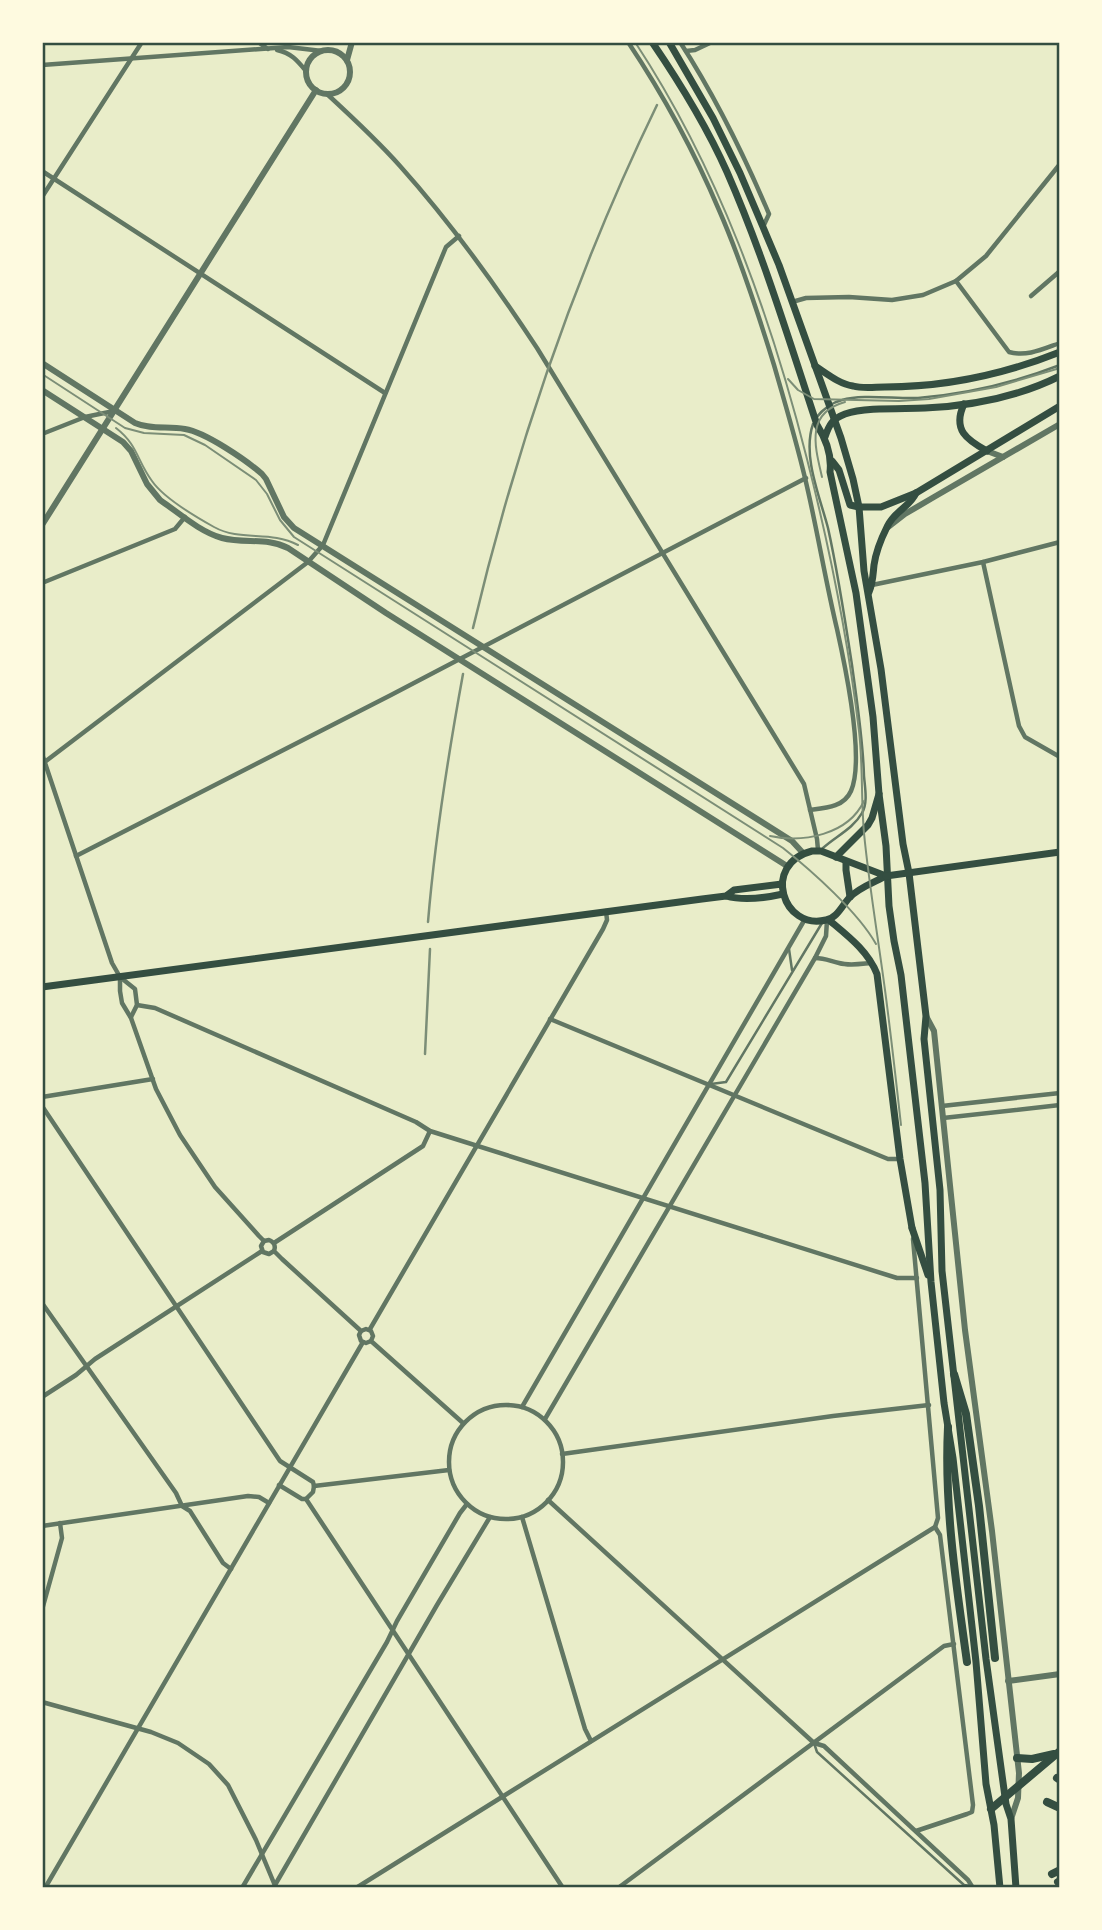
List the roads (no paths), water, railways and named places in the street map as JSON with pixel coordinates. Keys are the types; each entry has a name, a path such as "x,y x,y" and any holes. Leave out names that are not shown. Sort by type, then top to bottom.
{"highway":[{"path":"954,1374 965,1414 979,1506 995,1658"},
{"path":"948,1427 946,1458 954,1566 967,1662"},
{"path":"991,1809 1058,1752"},
{"path":"1017,1758 1031,1759 1058,1752"},
{"path":"1047,1802 1060,1808"}],"main road":[{"path":"652,42 726,170 758,249 831,460 830,472 856,593 873,718 886,846 886,876 901,975 925,1183 931,1282 976,1662 986,1784 1000,1888"},
{"path":"669,42 713,118 763,227 834,419 859,507 864,571 871,589 926,1016 925,1039 940,1190 940,1246 986,1659 1005,1797 1011,1819 1016,1888"},
{"path":"814,366 852,386 922,386 1003,370 1060,352"},
{"path":"825,437 834,419 855,412 964,404 1019,392 1060,376"},
{"path":"964,404 959,419 962,432 972,442 988,451"},
{"path":"831,460 839,470 850,505 881,507 916,493 1060,406"},
{"path":"871,589 876,556 886,529 895,514 912,502 916,493"},
{"path":"836,857 868,825 879,794"},
{"path":"886,876 819,850 795,857 788,866 782,884 783,894 795,914 805,919 826,920 860,947 877,974 900,1159 912,1228 931,1282"},
{"path":"826,920 842,908 850,897 886,876 1060,852"},
{"path":"846,862 850,897"},
{"path":"726,896 734,890 782,884"},
{"path":"42,987 606,911 726,896 761,898 783,894"}],"street":[{"path":"42,197 142,42"},
{"path":"258,42 295,58 306,71 311,85 327,94 394,159 459,236 500,292 804,784 819,850"},
{"path":"331,50 340,42"},
{"path":"347,60 352,42"},
{"path":"628,42 651,75 679,125 720,212 760,318 806,478 844,655 857,765 848,797 839,804 810,810"},
{"path":"680,42 723,115 760,193 769,214 763,227"},
{"path":"686,51 712,42"},
{"path":"42,65 288,47 331,50 343,55 351,69 346,85 335,93 327,94"},
{"path":"306,71 309,61 322,51"},
{"path":"42,525 316,90"},
{"path":"792,302 806,298 849,297 892,300 922,295 956,281 986,256 1060,164"},
{"path":"42,170 385,393"},
{"path":"43,763 309,562 323,545 446,247 459,236"},
{"path":"1031,296 1060,271"},
{"path":"956,281 1009,352 1019,355 1060,343"},
{"path":"42,363 127,419 144,426 185,429 209,438 262,474 289,522 482,647 792,841 803,853"},
{"path":"42,390 123,442 131,451 153,493 212,534 220,538 280,544 788,866"},
{"path":"42,434 85,417 114,411"},
{"path":"886,529 905,514 1060,424"},
{"path":"988,451 1003,457"},
{"path":"76,856 806,478"},
{"path":"42,583 175,529 186,517"},
{"path":"871,589 1060,542"},
{"path":"983,562 1019,726 1025,737 1060,757"},
{"path":"42,754 112,964 121,977 135,989 137,1005 131,1017"},
{"path":"370,1329 607,920 606,911"},
{"path":"522,1407 805,919"},
{"path":"545,1419 815,958 826,936 826,920"},
{"path":"821,945 826,958"},
{"path":"815,958 826,958 836,963 872,963"},
{"path":"121,977 122,1003 131,1017 152,1079 180,1135 215,1187 264,1241"},
{"path":"137,1005 155,1008 430,1131 897,1278 917,1278"},
{"path":"926,1016 934,1031 964,1316 992,1531 1020,1783 1011,1819"},
{"path":"550,1019 888,1159 900,1159"},
{"path":"42,1097 152,1079"},
{"path":"942,1106 1060,1093"},
{"path":"943,1118 1060,1105"},
{"path":"42,1106 280,1461 313,1482 313,1492 306,1499"},
{"path":"274,1243 423,1146 430,1131"},
{"path":"356,1888 935,1527 938,1518 912,1228"},
{"path":"264,1241 274,1243"},
{"path":"262,1251 264,1241"},
{"path":"274,1243 274,1251 361,1331"},
{"path":"42,1397 262,1251"},
{"path":"262,1251 269,1254 274,1251"},
{"path":"42,1303 176,1493 182,1506 190,1511 223,1563 231,1569"},
{"path":"361,1331 370,1329"},
{"path":"370,1329 373,1334 371,1341"},
{"path":"361,1331 359,1337 363,1342 371,1341"},
{"path":"371,1341 463,1423"},
{"path":"45,1888 363,1342"},
{"path":"503,1404 522,1407 545,1419 560,1444 563,1468 558,1485 548,1500 536,1511 506,1520 477,1512 467,1504 454,1485 449,1470 454,1436 463,1423 485,1408 503,1404"},
{"path":"562,1454 929,1405"},
{"path":"314,1486 449,1470"},
{"path":"279,1485 306,1499 563,1888"},
{"path":"42,1526 248,1496 259,1497 269,1503"},
{"path":"548,1500 814,1742 824,1746 968,1880 972,1887"},
{"path":"242,1888 467,1504"},
{"path":"275,1886 490,1517"},
{"path":"522,1517 591,1741"},
{"path":"42,1610 62,1538 60,1523"},
{"path":"915,1831 972,1812 973,1805 940,1535 935,1527"},
{"path":"618,1888 944,1646 954,1644"},
{"path":"1008,1681 1060,1674"},
{"path":"42,1702 138,1728 178,1743 209,1764 229,1785 275,1886"}],"lane":[{"path":"819,850 852,826 863,812 865,800 860,721 846,629 828,531 809,452 810,435 816,419 829,405 850,398 939,396 1006,382 1060,365"},
{"path":"726,1082 792,970 826,920"},
{"path":"789,948 792,970"},
{"path":"708,1085 726,1082"},
{"path":"726,1082 733,1095"},
{"path":"814,1742 817,1752 962,1883 972,1887"}],"tram line":[{"path":"635,42 692,140 738,243 776,350 815,493 838,594 855,697 866,853 901,1125"},
{"path":"788,379 798,390 814,399 899,401 929,399 996,387 1060,368"},
{"path":"42,374 125,428 144,433 184,435 205,445 256,480 267,494 280,520 294,537 783,848 846,906 876,944"},
{"path":"822,477 816,443 818,423 832,407 845,402"},
{"path":"116,428 129,441 157,487 189,512 224,531 277,538 298,545"},
{"path":"770,836 796,838 823,834 847,822 857,813 864,801"}],"railway":[{"path":"473,628 508,493 551,361 600,232 657,105"},
{"path":"428,922 442,797 463,674"},
{"path":"425,1054 430,949"}]}
